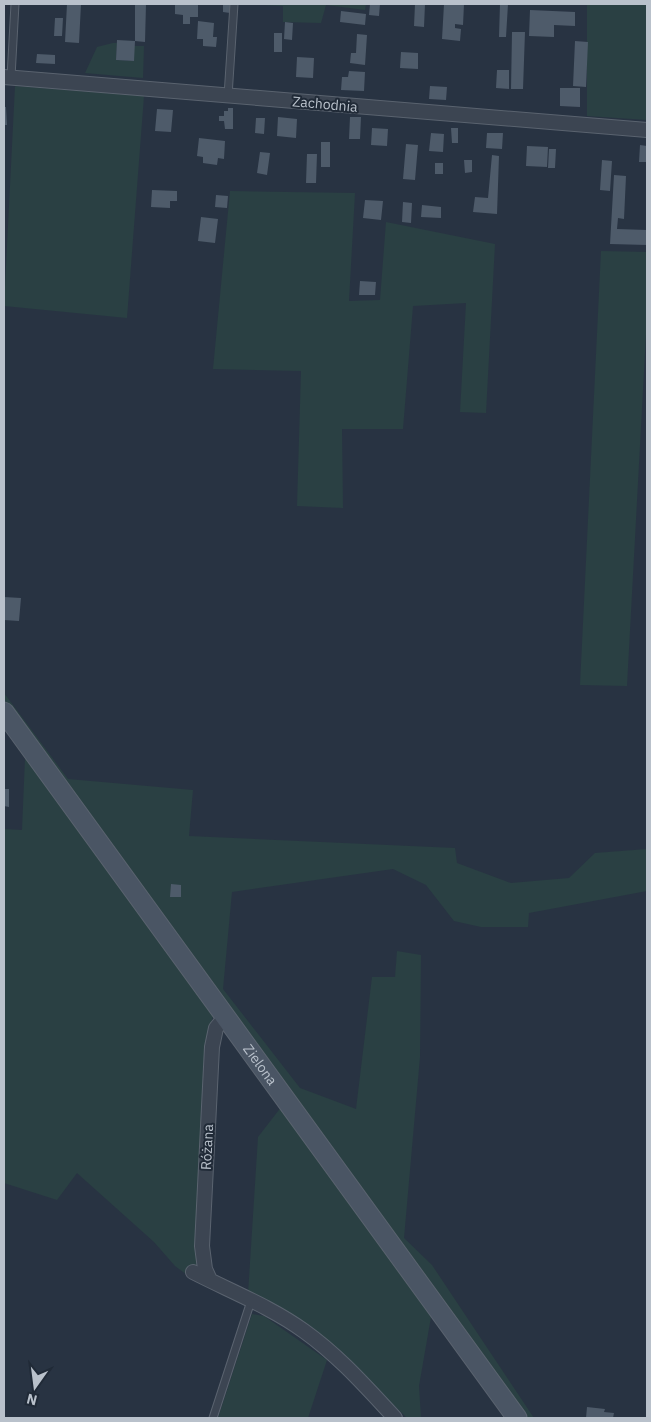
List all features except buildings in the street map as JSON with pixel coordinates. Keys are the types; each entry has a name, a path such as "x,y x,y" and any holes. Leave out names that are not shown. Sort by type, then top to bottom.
{"street":[{"name":"Zachodnia","path":"7,77 647,130"},
{"name":"Zielona","path":"4,712 518,1418"},
{"name":"Różana","path":"210,1280 205,1269 202,1246 212,1047 216,1028 226,1016"},
{"path":"193,1272 303,1330 350,1369 395,1418"}],"lane":[{"path":"7,77 15,4"},
{"path":"228,96 234,4"},
{"path":"213,1418 251,1301"}],"green space":[{"path":"245,4 366,4 365,10 326,5 321,23 283,22 283,6"},
{"path":"587,4 647,4 647,120 587,116"},
{"path":"117,43 116,60 133,61 134,46 144,46 143,78 85,73 97,47"},
{"path":"15,86 144,96 127,318 4,306"},
{"path":"230,191 355,193 349,301 380,300 386,222 495,244 486,413 460,412 466,303 413,306 403,429 342,429 343,508 297,506 301,371 213,369"},
{"path":"601,251 647,252 647,316 627,686 580,685"},
{"path":"4,693 68,779 193,790 189,836 455,848 457,863 511,883 569,878 595,853 647,849 647,891 529,913 528,927 481,927 454,921 426,885 393,869 232,892 223,989 300,1088 356,1109 372,977 395,977 397,951 421,955 420,1057 404,1238 432,1265 534,1418 525,1418 4,703"},
{"path":"25,758 213,1016 207,1039 195,1240 200,1265 190,1277 175,1266 154,1242 77,1173 57,1200 4,1183 4,829 22,830"},
{"path":"282,1106 431,1317 419,1386 421,1418 407,1418 371,1383 248,1294 258,1137"},
{"path":"252,1314 264,1316 327,1360 308,1418 218,1418"}]}
